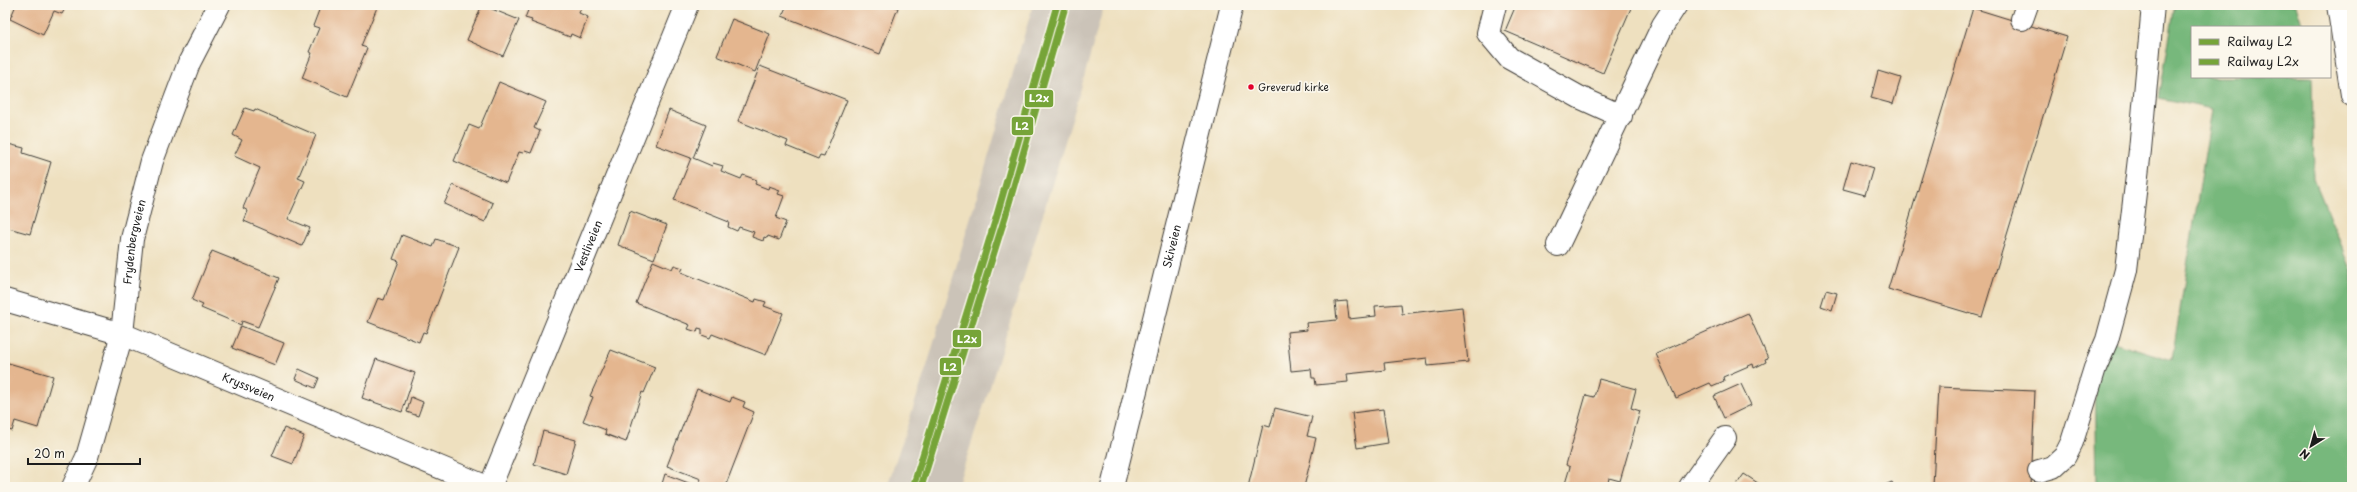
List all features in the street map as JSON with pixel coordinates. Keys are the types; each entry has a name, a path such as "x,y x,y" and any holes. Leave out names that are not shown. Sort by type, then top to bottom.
{"street":[{"name":"Frydenbergveien","path":"73,487 87,457 122,334 132,239 152,161 189,63 219,5"},
{"name":"Vestliveien","path":"488,487 687,5"},
{"name":"Skiveien","path":"1112,487 1232,5"},
{"path":"1495,5 1488,32 1509,58 1579,97 1621,116"},
{"path":"1558,245 1621,116 1663,25 1676,5"},
{"path":"2040,471 2053,466 2065,456 2072,442 2094,368 2107,340 2126,270 2140,150 2153,5"},
{"path":"2338,5 2352,95"},
{"name":"Kryssveien","path":"5,300 122,334 488,487"},
{"path":"1690,487 1726,438"}],"shaded area":[{"path":"1033,5 1104,5 1078,99 991,384 957,487 887,487 927,366"}],"green space":[{"path":"2175,5 2296,5 2303,26 2191,26 2191,78 2312,78 2314,179 2352,271 2352,487 2097,487 2095,368 2107,340 2172,360 2212,109 2159,98"}],"building":[{"path":"16,5 67,5 62,14 54,11 43,35 10,19"},
{"path":"321,5 378,5 361,46 367,48 347,97 302,78 312,53 309,52 319,28 313,26"},
{"path":"482,5 519,20 503,56 467,40"},
{"path":"530,5 582,5 579,13 588,17 580,38 571,34 570,37 531,22 532,20 525,18"},
{"path":"787,5 891,5 898,8 880,54 782,16"},
{"path":"1516,5 1624,5 1631,8 1603,73 1505,31"},
{"path":"1973,8 2067,37 1982,317 1888,289"},
{"path":"732,19 770,34 755,72 717,56"},
{"path":"760,66 847,100 824,156 820,155 818,159 786,146 788,141 738,121"},
{"path":"1878,71 1901,78 1893,104 1871,98"},
{"path":"499,82 546,102 534,128 540,131 531,153 525,151 523,153 519,152 506,183 454,161 469,125 479,129"},
{"path":"245,108 254,111 255,109 316,135 298,178 305,181 288,219 310,228 302,246 244,221 248,211 243,208 260,168 234,156 242,140 233,135"},
{"path":"669,110 706,125 693,158 712,166 713,163 723,166 721,171 741,179 743,175 757,180 755,184 768,189 769,186 780,190 778,194 784,196 776,218 786,222 779,240 768,236 767,238 764,237 763,241 752,237 754,232 739,227 737,231 728,227 729,222 674,200 691,158 656,145"},
{"path":"8,144 24,148 23,153 51,162 30,234 5,227 5,148 7,148"},
{"path":"1851,161 1873,168 1865,195 1843,189"},
{"path":"453,185 493,203 485,222 444,204"},
{"path":"630,211 667,225 654,259 618,245"},
{"path":"402,235 433,247 436,239 459,247 426,333 423,332 419,342 368,322 378,298 384,300 399,261 393,259"},
{"path":"212,251 279,278 258,327 242,321 241,325 201,308 203,305 192,300"},
{"path":"653,261 672,269 674,265 683,268 681,272 755,302 756,299 766,302 764,306 783,313 766,355 712,334 710,338 702,335 702,329 698,328 697,332 688,329 690,325 636,303"},
{"path":"1826,290 1837,293 1832,310 1821,306"},
{"path":"1347,301 1349,319 1376,316 1375,306 1401,304 1402,314 1462,307 1468,362 1428,366 1427,358 1384,363 1385,370 1347,374 1348,382 1316,385 1315,378 1312,378 1311,369 1291,371 1287,332 1307,330 1306,323 1337,320 1335,302"},
{"path":"1748,313 1768,358 1765,359 1766,362 1754,368 1753,364 1723,377 1724,381 1712,386 1710,383 1676,398 1656,354"},
{"path":"241,326 284,343 275,365 232,348"},
{"path":"611,350 655,367 644,393 642,392 626,442 605,434 606,430 583,421 593,397 590,396"},
{"path":"376,359 415,373 402,412 362,398"},
{"path":"5,362 53,376 38,428 15,421 12,431 5,429"},
{"path":"299,369 319,378 315,388 295,379"},
{"path":"1599,379 1636,389 1631,408 1640,411 1620,481 1609,478 1607,487 1564,487 1570,467 1566,465 1586,395 1594,397"},
{"path":"1741,384 1751,405 1724,418 1714,396"},
{"path":"1938,387 2035,391 2031,487 1933,486"},
{"path":"697,389 730,402 732,397 745,402 743,407 754,412 725,487 713,484 712,487 707,487 699,483 701,479 667,466"},
{"path":"411,397 423,402 418,416 407,412"},
{"path":"1275,408 1312,417 1307,436 1316,438 1304,487 1248,487 1263,425 1270,427"},
{"path":"1383,409 1388,443 1357,448 1352,413"},
{"path":"284,428 304,436 293,464 272,456"},
{"path":"543,431 576,440 566,474 534,464"},
{"path":"665,474 699,487 661,487"},
{"path":"1744,474 1764,487 1735,487"},
{"path":"1892,482 1894,487 1880,487"}],"rail line":[{"name":"L2","path":"913,487 997,215 1057,5"},
{"name":"L2x","path":"921,487 1005,217 1065,7"}],"place":[{"name":"Greverud kirke","path":"1251,87"}]}
